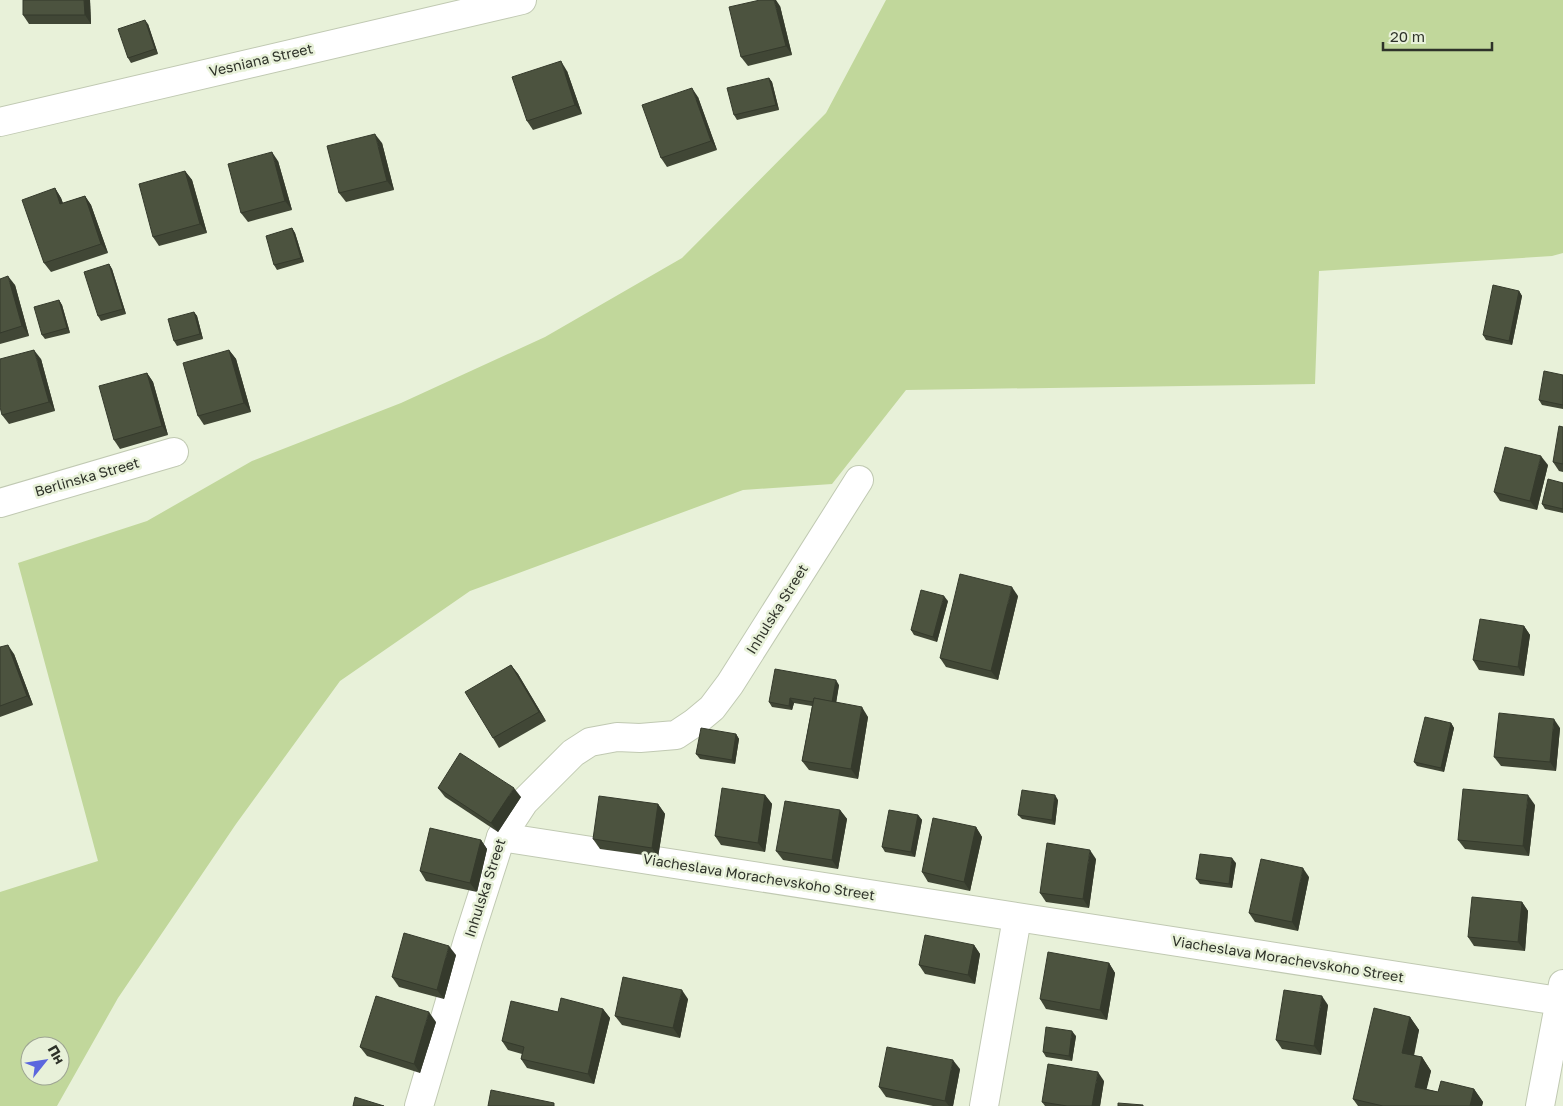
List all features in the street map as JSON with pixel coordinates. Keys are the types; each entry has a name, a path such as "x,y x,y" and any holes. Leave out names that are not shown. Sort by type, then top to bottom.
{"street":[{"name":"Vesniana Street","path":"0,122 522,0"},
{"name":"Berlinska Street","path":"0,503 174,452"},
{"name":"Inhulska Street","path":"419,1106 468,940 501,837 524,802 559,766 578,749 590,742 617,737 640,738 676,735 712,708 730,684 859,480"},
{"name":"Viacheslava Morachevskoho Street","path":"501,837 1017,918 1561,991"},
{"path":"984,1106 1017,918"},
{"path":"1540,1106 1561,991"}],"green space":[{"path":"886,0 1563,0 1563,253 1552,256 1319,271 1315,384 906,390 832,484 743,490 470,591 340,681 236,824 118,998 70,1083 70,1036 20,1036 20,1086 68,1086 57,1106 0,1106 0,892 98,861 18,563 147,521 252,461 401,403 545,337 682,258 826,113"}],"building":[{"path":"23,0 84,0 85,15 23,15"},
{"path":"760,0 774,0 786,46 741,57 729,7"},
{"path":"145,20 155,49 128,58 118,29"},
{"path":"561,61 575,105 527,121 512,77"},
{"path":"769,78 776,105 734,115 727,88"},
{"path":"692,88 711,141 661,158 642,105"},
{"path":"375,134 387,181 339,193 327,146"},
{"path":"272,152 285,201 241,213 228,164"},
{"path":"185,171 200,224 153,237 139,184"},
{"path":"55,188 60,204 85,196 101,244 44,263 22,200"},
{"path":"292,228 301,258 274,265 266,236"},
{"path":"109,264 123,309 98,316 84,272"},
{"path":"8,276 22,326 0,333 0,279"},
{"path":"1493,285 1519,291 1509,341 1483,335"},
{"path":"59,300 67,328 42,335 34,307"},
{"path":"194,312 200,334 174,341 168,319"},
{"path":"34,350 49,402 2,415 0,407 0,359"},
{"path":"229,350 244,403 198,416 183,363"},
{"path":"1544,371 1563,375 1563,405 1539,400"},
{"path":"147,373 162,426 114,440 99,386"},
{"path":"1559,426 1563,427 1563,464 1553,462"},
{"path":"1505,447 1541,456 1530,501 1494,492"},
{"path":"1548,479 1563,483 1563,509 1542,504"},
{"path":"960,574 1012,587 991,671 940,658"},
{"path":"921,590 944,596 933,637 911,630"},
{"path":"1480,619 1524,626 1518,667 1473,660"},
{"path":"8,645 27,696 0,706 0,647"},
{"path":"511,665 539,712 493,738 465,692"},
{"path":"775,669 836,680 832,702 814,698 813,702 790,698 789,706 769,702"},
{"path":"814,698 862,707 851,769 802,761"},
{"path":"1499,713 1554,719 1550,762 1494,757"},
{"path":"1425,717 1451,723 1441,768 1414,762"},
{"path":"701,728 736,734 732,760 696,754"},
{"path":"460,753 514,788 491,823 438,788"},
{"path":"722,788 765,795 758,843 715,836"},
{"path":"1463,789 1528,795 1523,846 1458,840"},
{"path":"1022,790 1055,795 1052,820 1018,815"},
{"path":"599,796 658,804 652,848 593,839"},
{"path":"785,801 840,810 832,860 776,851"},
{"path":"889,810 918,815 911,852 882,847"},
{"path":"933,818 976,827 964,882 922,872"},
{"path":"430,828 481,840 470,883 420,871"},
{"path":"1047,843 1090,850 1083,899 1040,893"},
{"path":"1200,854 1232,858 1229,884 1196,879"},
{"path":"1261,859 1303,868 1292,922 1249,913"},
{"path":"1472,897 1522,902 1518,942 1468,937"},
{"path":"404,933 449,946 437,990 392,977"},
{"path":"925,935 974,945 968,975 919,965"},
{"path":"1048,952 1109,963 1100,1010 1040,999"},
{"path":"623,977 682,990 673,1028 615,1016"},
{"path":"1284,990 1322,996 1314,1046 1276,1040"},
{"path":"376,996 429,1012 414,1064 360,1047"},
{"path":"561,998 603,1009 588,1074 521,1059 524,1047 502,1041 511,1001 558,1012"},
{"path":"1374,1008 1410,1017 1402,1053 1422,1057 1415,1087 1438,1092 1441,1081 1474,1089 1470,1106 1383,1106 1353,1099"},
{"path":"1046,1027 1072,1031 1069,1056 1043,1052"},
{"path":"887,1047 953,1060 945,1101 879,1087"},
{"path":"1048,1064 1098,1072 1092,1106 1067,1106 1042,1102"},
{"path":"491,1090 554,1103 554,1106 488,1106"},
{"path":"355,1097 384,1106 353,1106"},
{"path":"1118,1103 1143,1105 1143,1106 1118,1106"}]}
